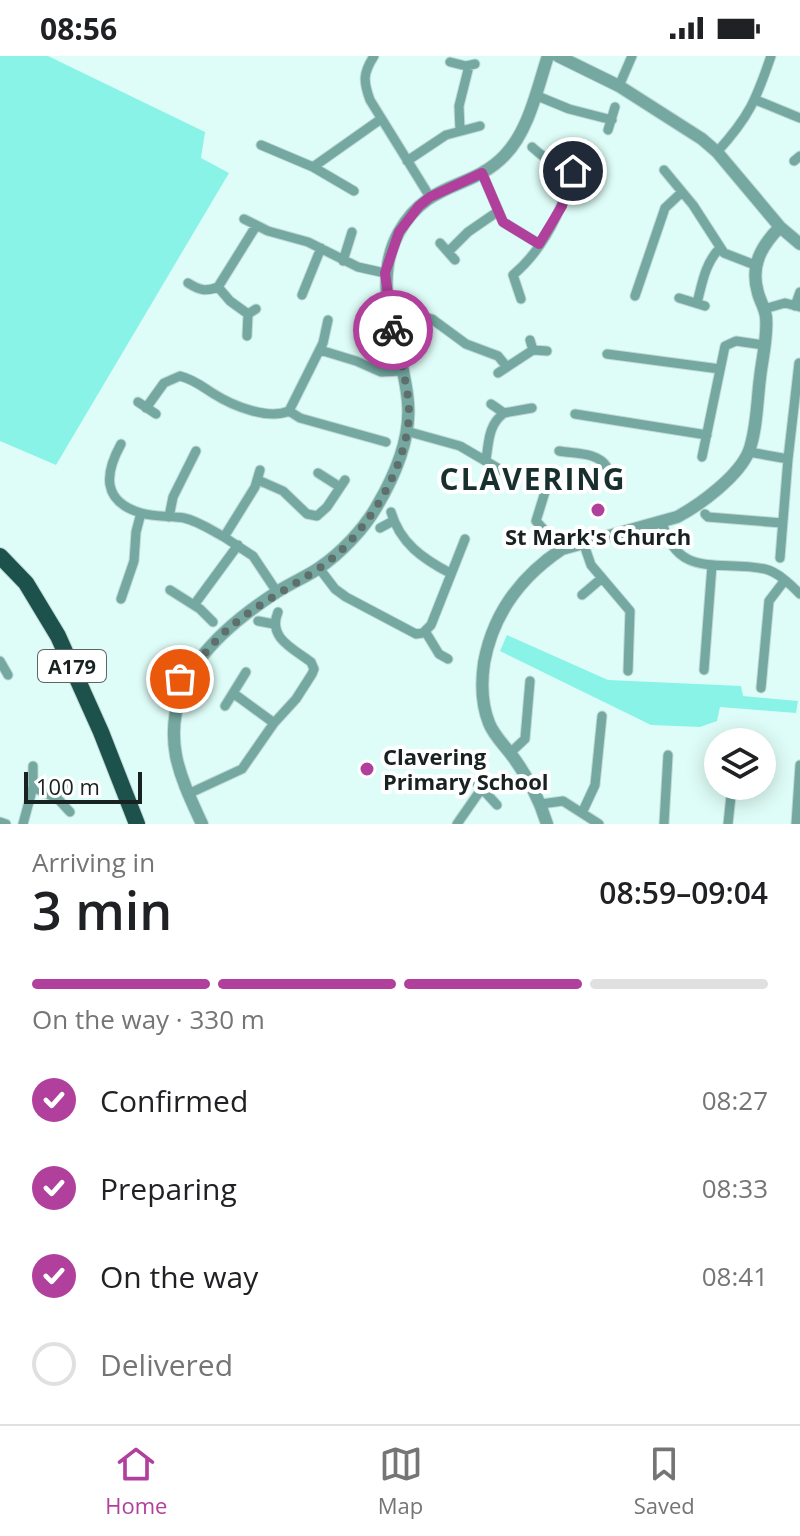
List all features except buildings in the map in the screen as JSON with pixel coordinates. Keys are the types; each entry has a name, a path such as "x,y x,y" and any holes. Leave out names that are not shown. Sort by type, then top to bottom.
{"highway":[{"name":"A179","path":"0,557 26,583 58,636 101,732 137,824"}],"street":[{"path":"374,56 364,72 364,83 381,119 430,197"},
{"path":"202,824 188,794 175,753 177,704 185,683 213,641 277,592 319,568 348,543 376,509 406,431 408,404 385,273 399,232 430,197 482,173 498,162 516,141 548,56"},
{"path":"558,56 619,86 685,127 717,152 780,227 800,244"},
{"path":"619,86 632,56"},
{"path":"717,152 736,131 756,100 770,56"},
{"path":"450,62 472,65 459,106 460,130"},
{"path":"535,95 569,109 612,120"},
{"path":"756,100 800,118"},
{"path":"608,130 615,107"},
{"path":"313,167 381,119"},
{"path":"407,161 438,140 460,130 480,126"},
{"path":"273,150 279,138"},
{"path":"261,145 313,167 354,191"},
{"path":"532,147 553,164 573,171 590,175 597,169"},
{"path":"664,170 705,222 720,248 732,257 755,265"},
{"path":"521,299 512,277 539,244 562,206 573,171"},
{"path":"482,173 497,212 510,228 539,244"},
{"path":"635,296 665,208 682,192"},
{"path":"440,243 452,256 468,232 497,212"},
{"path":"244,219 321,248 343,261 385,273"},
{"path":"188,283 199,290 218,287 256,226"},
{"path":"547,824 541,804 510,753 489,726 481,697 490,634 496,619 517,588 562,549 662,522 690,510 727,480 749,452 766,318 758,293 755,265 766,242 780,227"},
{"path":"343,261 352,232"},
{"path":"302,295 321,248"},
{"path":"679,298 701,305 707,267 720,248"},
{"path":"218,287 230,301 252,312 247,336"},
{"path":"764,309 785,303 798,306 800,292"},
{"path":"390,314 409,313 432,319 466,344 498,356 507,367"},
{"path":"156,414 142,405 164,383 180,376 229,402 262,413 275,415 289,411 320,350 328,320"},
{"path":"702,457 724,349 729,342 736,341 764,345"},
{"path":"498,373 531,345 547,351"},
{"path":"320,350 356,361 373,370 402,371"},
{"path":"607,354 720,369"},
{"path":"780,558 799,363"},
{"path":"491,404 504,413"},
{"path":"486,459 489,434 498,418 504,413 532,408"},
{"path":"289,411 300,418 386,442"},
{"path":"575,414 707,435"},
{"path":"406,431 445,440 486,459 506,473"},
{"path":"121,444 109,468 109,484 120,501 141,513 182,518 238,545 253,556 277,592"},
{"path":"169,517 173,497 196,451"},
{"path":"559,451 597,457 607,467"},
{"path":"749,452 788,459"},
{"path":"224,537 259,475 283,491 302,510 312,516 322,513 342,484 318,473"},
{"path":"545,492 536,521 562,549"},
{"path":"121,599 132,569 141,513"},
{"path":"704,515 782,523"},
{"path":"380,528 392,517 413,550 450,573"},
{"path":"662,522 670,544 692,562 764,568 785,580 800,594"},
{"path":"319,568 335,589 346,597 416,634 431,625 465,539"},
{"path":"583,542 591,565 627,605 632,617 628,671"},
{"path":"194,605 238,545"},
{"path":"704,670 712,565"},
{"path":"582,595 602,578"},
{"path":"761,688 769,601 785,580"},
{"path":"170,590 213,622"},
{"path":"278,612 274,624 283,641 313,666 326,666"},
{"path":"258,621 274,624"},
{"path":"425,631 439,654 448,659"},
{"path":"0,661 8,675"},
{"path":"188,794 224,780 242,769 274,723 296,699 312,674 313,666"},
{"path":"164,670 185,683"},
{"path":"225,706 246,672"},
{"path":"510,753 525,739 530,681"},
{"path":"233,693 274,723"},
{"path":"582,813 595,785 602,716"},
{"path":"664,824 668,755"},
{"path":"796,824 800,765"},
{"path":"23,824 33,787 33,766"},
{"path":"457,824 478,784 497,805"},
{"path":"55,797 64,785"},
{"path":"33,787 55,797 70,812"},
{"path":"728,824 731,800"},
{"path":"541,804 563,801 599,824"},
{"path":"0,822 6,824"}],"shaded area":[{"path":"0,56 48,56 205,132 201,158 229,173 56,465 0,441"},
{"path":"507,635 608,680 741,686 743,696 798,701 796,713 720,707 717,721 700,727 651,725 500,651"}],"way so far":[{"path":"180,679 185,683 203,652 224,631 337,554 376,509 402,448 409,417 407,390 393,330"}],"place":[{"name":"St Mark's Church","path":"598,510"},
{"name":"Clavering Primary School","path":"367,769"}],"district":[{"name":"CLAVERING","path":"533,478"}],"route":[{"path":"393,330 385,273 399,232 419,206 444,188 482,173 503,222 539,244 562,206 573,171"}]}
